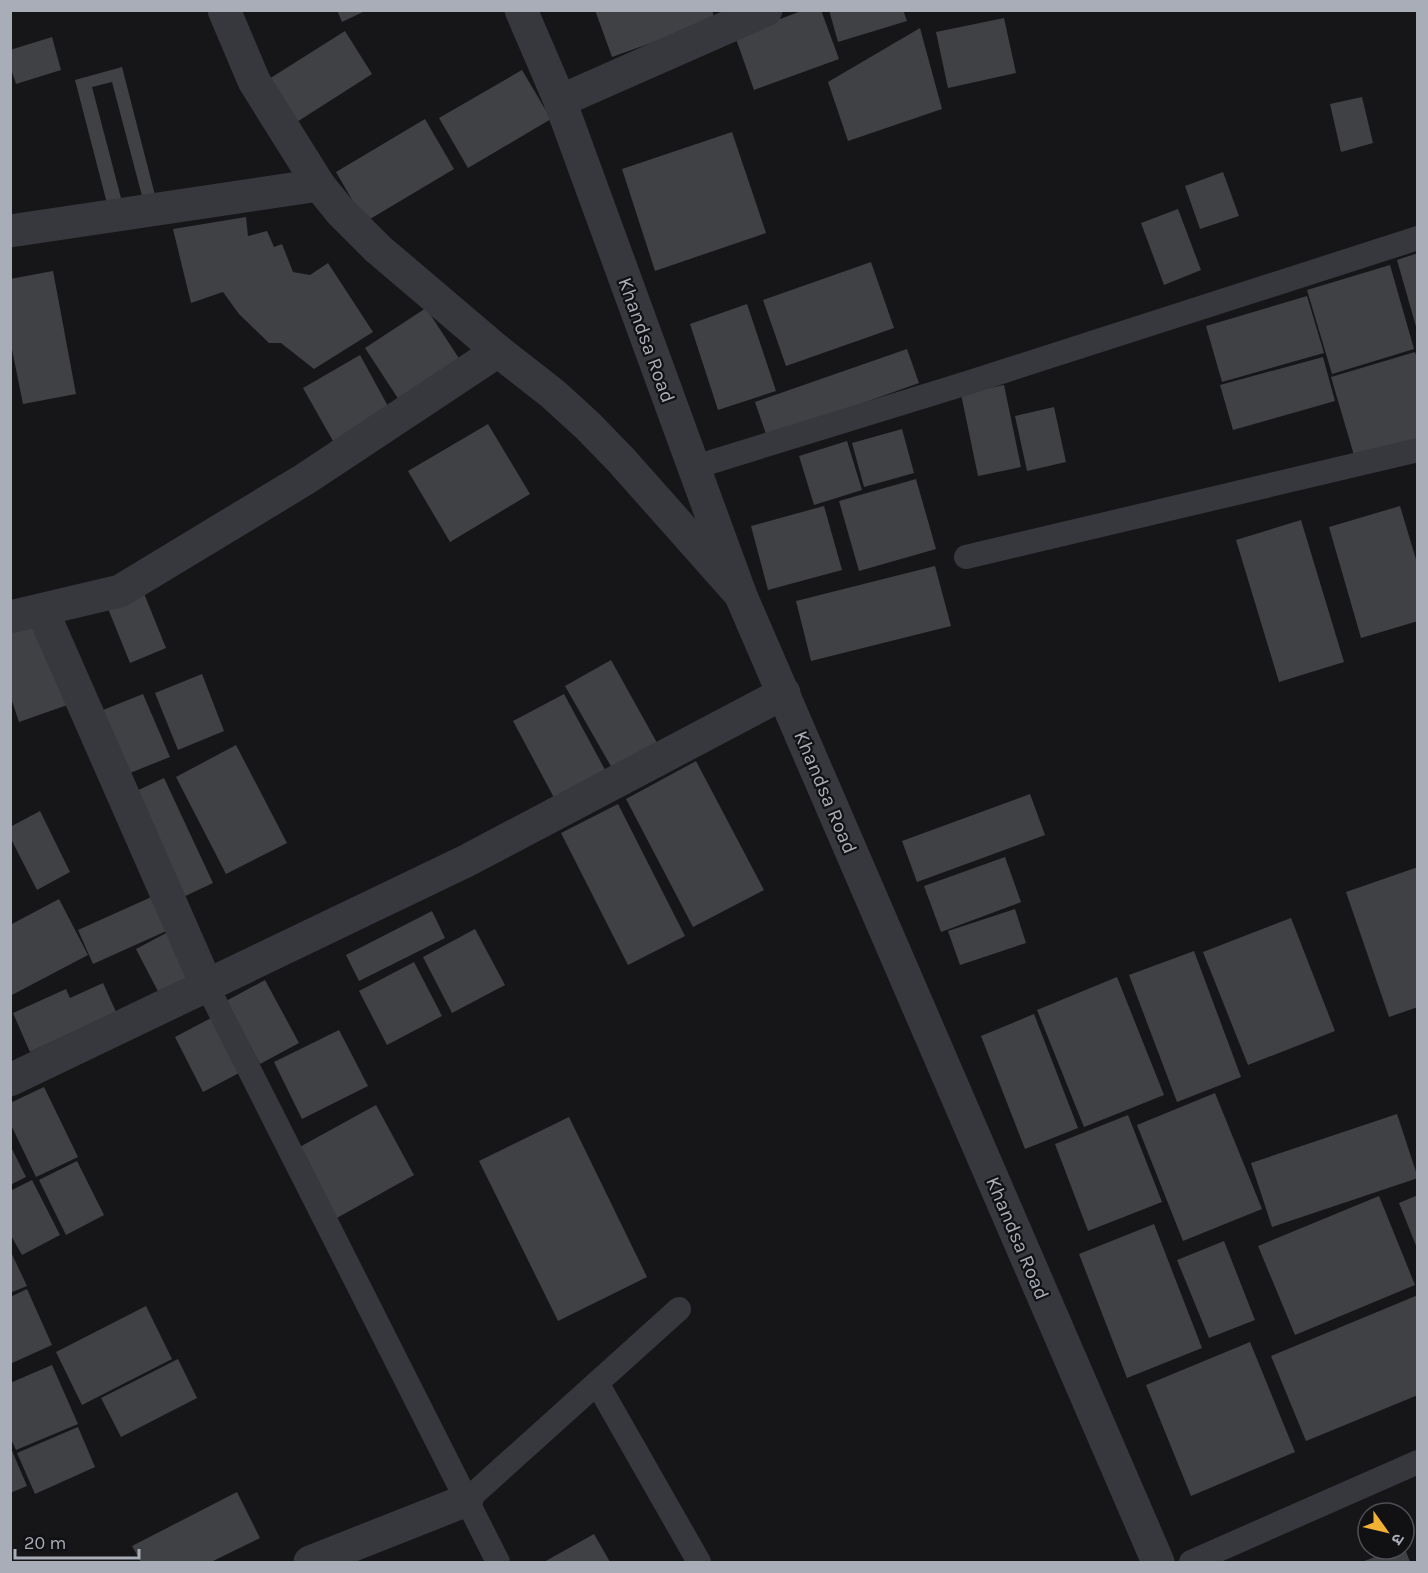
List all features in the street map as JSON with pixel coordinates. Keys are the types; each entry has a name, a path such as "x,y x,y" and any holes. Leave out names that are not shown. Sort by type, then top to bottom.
{"street":[{"path":"224,10 254,81 319,185 340,211 378,249 498,351 553,394 588,426 741,596"},
{"name":"Khandsa Road","path":"521,10 560,101 741,596 1158,1563"},
{"path":"560,101 766,10"},
{"path":"10,231 319,185"},
{"path":"10,617 120,591 305,479 498,351"},
{"path":"42,610 207,986"},
{"path":"10,1080 466,861 784,693"},
{"path":"310,1563 467,1500"}],"lane":[{"path":"695,467 967,383 1418,238"},
{"path":"966,557 1418,450"},
{"path":"207,986 498,1563"},
{"path":"467,1500 680,1309"},
{"path":"597,1383 699,1563"},
{"path":"1191,1563 1418,1462"}],"building":[{"path":"337,10 367,10 342,22"},
{"path":"595,10 712,10 715,20 612,57"},
{"path":"804,10 821,10 839,59 754,90 735,36"},
{"path":"829,10 903,10 907,21 838,42"},
{"path":"1004,18 1016,73 948,88 936,32"},
{"path":"920,28 942,109 848,141 828,82"},
{"path":"345,31 372,74 289,127 261,84"},
{"path":"52,37 61,70 16,84 10,66 10,50"},
{"path":"122,67 157,203 110,215 75,80","holes":["112,82 142,196 122,202 92,87"]},
{"path":"522,70 551,119 468,168 439,118"},
{"path":"1362,97 1373,143 1341,152 1330,104"},
{"path":"425,119 454,169 365,222 336,172"},
{"path":"732,132 766,233 655,271 622,169"},
{"path":"1223,172 1239,216 1200,229 1185,186"},
{"path":"1178,209 1201,270 1164,285 1141,223"},
{"path":"246,217 248,236 267,231 274,247 282,244 293,272 310,275 328,263 373,332 314,369 281,343 269,343 239,314 223,292 191,303 173,229"},
{"path":"1418,253 1418,330 1417,330 1397,260"},
{"path":"871,262 894,328 786,366 763,300"},
{"path":"1390,265 1414,349 1332,374 1307,290"},
{"path":"53,271 76,394 23,404 10,340 10,279"},
{"path":"1307,296 1324,353 1222,382 1206,326"},
{"path":"747,304 776,391 718,410 690,324"},
{"path":"426,308 464,366 403,406 365,348"},
{"path":"907,349 919,383 767,437 755,402"},
{"path":"1415,352 1418,361 1418,443 1356,462 1331,377"},
{"path":"360,355 389,408 333,441 303,388"},
{"path":"1323,357 1335,401 1233,430 1220,385"},
{"path":"1004,385 1021,467 978,476 961,394"},
{"path":"1054,407 1066,462 1027,471 1015,416"},
{"path":"488,424 530,494 450,542 408,471"},
{"path":"902,429 914,473 864,487 852,443"},
{"path":"847,441 862,490 814,505 799,456"},
{"path":"916,479 936,549 859,571 839,501"},
{"path":"824,506 842,570 768,590 751,526"},
{"path":"1400,506 1418,566 1418,621 1361,638 1329,527"},
{"path":"1301,520 1344,662 1279,682 1236,540"},
{"path":"935,566 951,626 811,661 796,601"},
{"path":"143,591 166,648 130,663 107,606"},
{"path":"45,620 73,703 19,722 10,695 10,632"},
{"path":"611,660 661,750 616,775 565,686"},
{"path":"202,674 224,731 178,750 155,693"},
{"path":"143,694 170,757 125,775 98,712"},
{"path":"564,694 610,779 559,807 513,721"},
{"path":"236,745 287,843 226,874 176,777"},
{"path":"696,761 764,890 693,927 626,799"},
{"path":"164,778 213,883 179,899 130,794"},
{"path":"1030,794 1045,835 917,882 902,841"},
{"path":"618,804 685,936 628,965 561,833"},
{"path":"40,811 70,872 37,890 10,837 10,827"},
{"path":"1005,857 1021,902 941,932 924,886"},
{"path":"1418,867 1418,1007 1389,1017 1346,892"},
{"path":"158,894 173,928 93,964 78,930"},
{"path":"59,899 88,955 10,996 10,925"},
{"path":"1015,909 1026,943 960,965 948,931"},
{"path":"432,911 445,938 359,981 346,955"},
{"path":"1291,918 1335,1031 1248,1065 1203,952"},
{"path":"475,929 505,985 452,1013 423,957"},
{"path":"170,931 198,985 164,1003 136,949"},
{"path":"1194,951 1241,1077 1177,1102 1129,975"},
{"path":"414,962 442,1016 387,1045 359,991"},
{"path":"1117,977 1164,1095 1084,1127 1037,1010"},
{"path":"265,980 299,1043 260,1064 226,1001"},
{"path":"103,983 116,1012 30,1052 13,1013 66,989 70,998"},
{"path":"1034,1014 1078,1128 1025,1149 981,1036"},
{"path":"211,1018 239,1073 203,1092 175,1037"},
{"path":"339,1030 368,1086 302,1119 274,1062"},
{"path":"44,1087 78,1157 36,1177 10,1123 10,1103"},
{"path":"1215,1093 1262,1209 1183,1241 1137,1125"},
{"path":"376,1105 414,1175 335,1219 296,1149"},
{"path":"1397,1114 1418,1178 1272,1227 1251,1163"},
{"path":"1128,1115 1162,1202 1088,1231 1055,1144"},
{"path":"569,1117 647,1277 558,1321 479,1161"},
{"path":"10,1145 26,1177 10,1185"},
{"path":"77,1161 104,1215 66,1235 39,1180"},
{"path":"32,1180 60,1235 22,1255 10,1234 10,1191"},
{"path":"1418,1195 1418,1248 1417,1248 1399,1203"},
{"path":"1379,1196 1415,1285 1295,1335 1258,1246"},
{"path":"1154,1224 1202,1348 1127,1378 1079,1254"},
{"path":"1224,1241 1255,1320 1209,1338 1177,1260"},
{"path":"10,1250 27,1286 10,1293"},
{"path":"27,1289 52,1345 10,1364 10,1297"},
{"path":"1418,1295 1418,1395 1306,1441 1271,1356"},
{"path":"146,1306 172,1359 82,1405 56,1352"},
{"path":"1250,1342 1295,1452 1191,1496 1146,1385"},
{"path":"178,1359 197,1398 121,1437 101,1398"},
{"path":"52,1365 78,1424 16,1450 10,1437 10,1383"},
{"path":"78,1427 95,1467 35,1494 17,1453"},
{"path":"10,1446 27,1486 10,1493"},
{"path":"237,1492 260,1538 211,1562 141,1562 132,1546"},
{"path":"594,1534 610,1562 544,1562"},
{"path":"1410,1561 1410,1562 1362,1562"}]}
